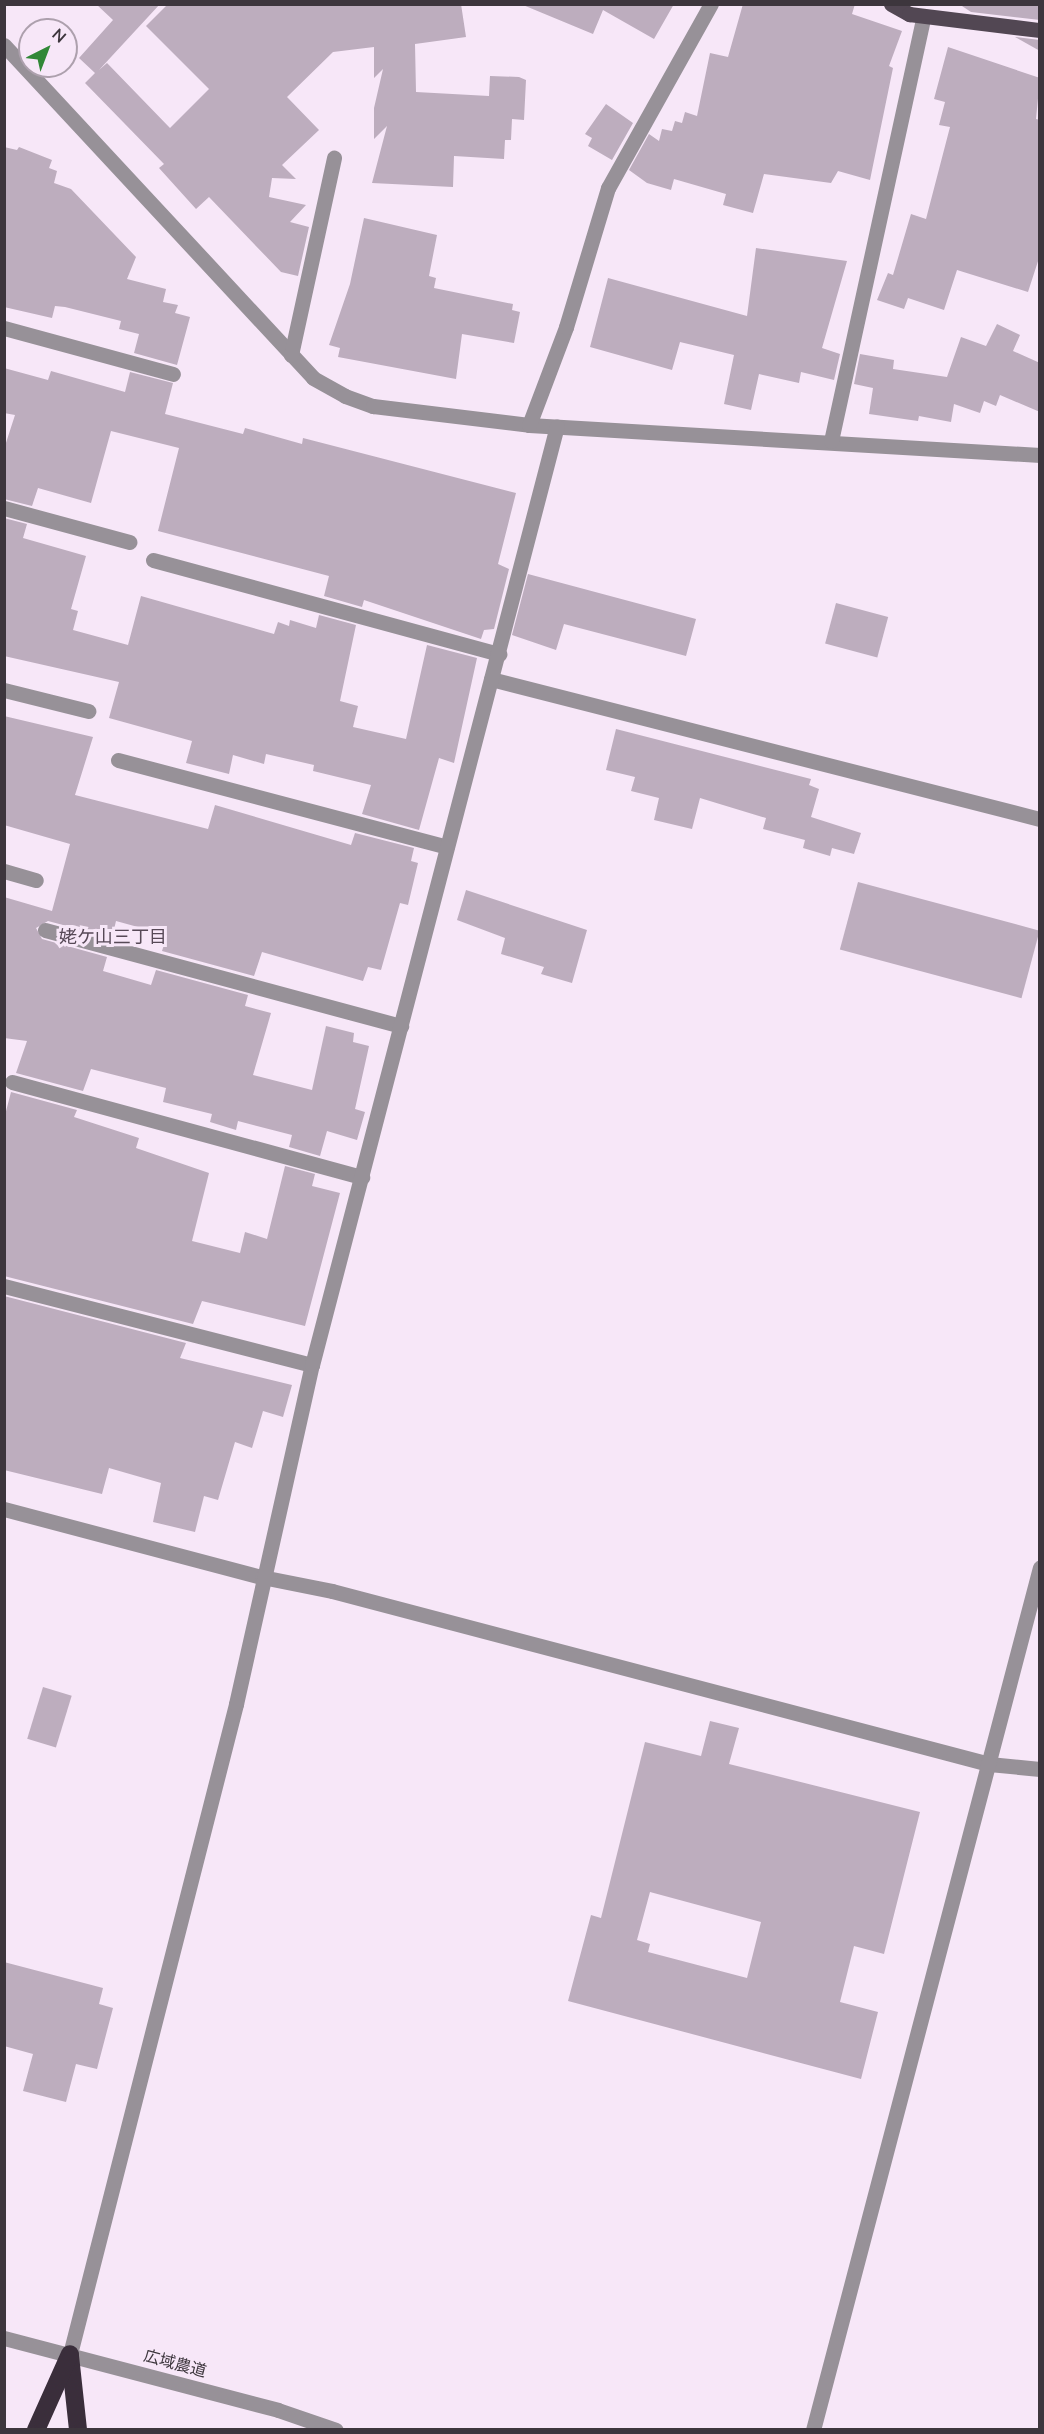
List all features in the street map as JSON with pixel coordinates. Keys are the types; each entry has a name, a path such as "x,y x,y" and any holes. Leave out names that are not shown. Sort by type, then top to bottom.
{"highway":[{"path":"36,2430 70,2354"},
{"path":"70,2354 78,2430"}],"main road":[{"path":"891,4 909,14 1040,30"}],"street":[{"path":"529,424 566,327 608,188 711,4"},
{"path":"831,441 924,16"},
{"path":"4,45 313,378 373,406 529,424 1040,455"},
{"path":"291,355 334,158"},
{"path":"4,328 173,374"},
{"path":"70,2354 236,1704 262,1577 312,1365 557,426"},
{"path":"4,508 129,542"},
{"path":"153,560 499,654"},
{"path":"491,679 1040,819"},
{"path":"4,690 88,711"},
{"path":"118,760 447,847"},
{"path":"4,871 36,879"},
{"path":"45,930 401,1026"},
{"path":"12,1082 362,1176"},
{"path":"4,1286 312,1365"},
{"path":"4,1509 262,1577 332,1591 989,1764 1040,1768"},
{"path":"813,2430 1040,1567"},
{"name":"広域農道","path":"4,2338 70,2354 336,2430"}],"building":[{"path":"96,4 160,4 99,70 107,63 170,128 209,89 146,26 168,4 461,4 466,37 415,44 416,92 489,96 490,76 519,77 526,80 524,120 512,119 511,140 505,140 504,159 454,156 453,187 372,183 387,126 374,139 374,108 383,69 374,78 374,47 333,52 287,97 319,130 282,165 296,179 272,178 269,197 306,205 290,222 309,227 298,276 281,272 209,197 196,209 159,168 164,164 85,83 95,73 79,58 113,20"},
{"path":"674,4 654,39 603,10 593,34 523,5"},
{"path":"743,4 855,4 852,14 902,31 889,66 893,68 870,180 838,171 831,183 764,174 753,213 723,205 726,194 674,179 671,190 647,183 629,170 649,134 659,141 662,129 672,131 675,121 682,123 685,112 697,116 710,53 728,57"},
{"path":"959,4 1040,4 1040,20 971,12"},
{"path":"1015,37 1040,40 1040,51"},
{"path":"948,47 1040,78 1036,119 1040,120 1040,255 1028,292 957,270 944,310 908,298 904,309 877,300 888,273 893,275 911,214 926,219 950,127 939,125 945,102 934,99"},
{"path":"606,104 633,123 612,160 588,146 592,138 585,134"},
{"path":"4,147 17,150 19,147 52,160 49,168 57,171 54,183 71,189 136,257 127,279 166,289 163,302 178,305 175,313 190,317 177,365 134,353 139,334 119,329 121,321 65,307 55,306 52,318 4,307"},
{"path":"364,218 437,235 429,276 436,278 434,288 513,304 512,310 520,312 514,343 462,334 456,379 338,357 340,348 329,345 350,284"},
{"path":"756,248 847,261 822,348 840,354 834,380 801,372 799,383 759,374 751,410 724,404 734,355 680,342 672,370 590,347 608,278 747,316"},
{"path":"997,324 1020,335 1013,351 1040,363 1040,412 1000,395 996,406 984,401 980,413 954,404 951,422 919,416 918,421 869,414 873,388 854,384 860,354 894,360 893,369 947,377 961,337 986,346"},
{"path":"4,368 48,380 51,371 125,392 130,372 173,383 165,414 243,434 245,428 302,444 303,438 516,493 498,564 509,569 494,629 484,630 481,639 364,600 362,607 324,596 329,576 158,531 179,448 111,431 91,503 38,488 32,506 4,499 4,449 15,415 4,413"},
{"path":"4,518 27,524 23,538 86,556 71,609 78,611 73,630 128,645 141,596 274,634 278,622 289,626 290,620 316,628 319,615 356,625 340,701 358,706 353,727 406,739 427,645 477,658 454,763 439,758 419,830 362,814 371,785 313,771 314,765 266,754 264,764 233,755 229,774 186,763 192,741 109,718 119,682 4,656"},
{"path":"528,574 696,619 686,656 564,624 556,650 512,635"},
{"path":"836,603 888,617 877,658 825,644"},
{"path":"4,716 93,737 75,795 208,829 215,805 351,845 355,833 414,848 411,861 418,863 408,905 400,903 381,970 368,967 363,981 262,952 254,976 162,951 167,935 116,921 112,938 48,921 36,928 42,939 107,957 103,971 151,985 156,970 248,995 245,1006 271,1013 253,1075 312,1090 326,1026 354,1033 353,1042 369,1046 355,1109 365,1112 357,1140 327,1131 320,1156 289,1147 292,1135 238,1121 236,1130 210,1122 212,1114 163,1102 166,1088 91,1069 83,1091 16,1073 27,1041 4,1038 4,897 52,911 70,844 4,825"},
{"path":"616,729 811,779 809,785 819,789 811,817 861,833 854,854 832,848 830,856 803,848 805,840 763,829 766,818 700,798 692,829 654,820 659,798 631,791 635,777 606,770"},
{"path":"858,882 1040,931 1021,998 840,950"},
{"path":"466,890 587,930 572,983 541,974 544,967 501,954 505,938 457,920"},
{"path":"11,1092 77,1110 74,1117 139,1138 136,1148 209,1173 192,1241 240,1253 245,1232 267,1239 285,1166 315,1174 312,1186 340,1193 305,1326 202,1301 193,1324 4,1276 4,1119"},
{"path":"4,1296 186,1343 180,1358 292,1385 283,1417 263,1411 252,1448 235,1442 218,1500 204,1496 195,1532 153,1522 161,1483 109,1468 102,1494 4,1470"},
{"path":"43,1687 72,1696 56,1747 27,1739"},
{"path":"710,1721 739,1728 729,1764 920,1812 884,1954 854,1946 840,2002 878,2012 861,2079 568,2001 591,1915 601,1918 645,1742 701,1756","holes":["650,1892 761,1922 747,1978 648,1952 650,1944 637,1940"]},
{"path":"4,1962 103,1988 99,2004 113,2008 97,2069 76,2064 66,2102 23,2091 33,2054 4,2046"}],"district":[{"name":"姥ケ山三丁目","path":"113,937"}]}
